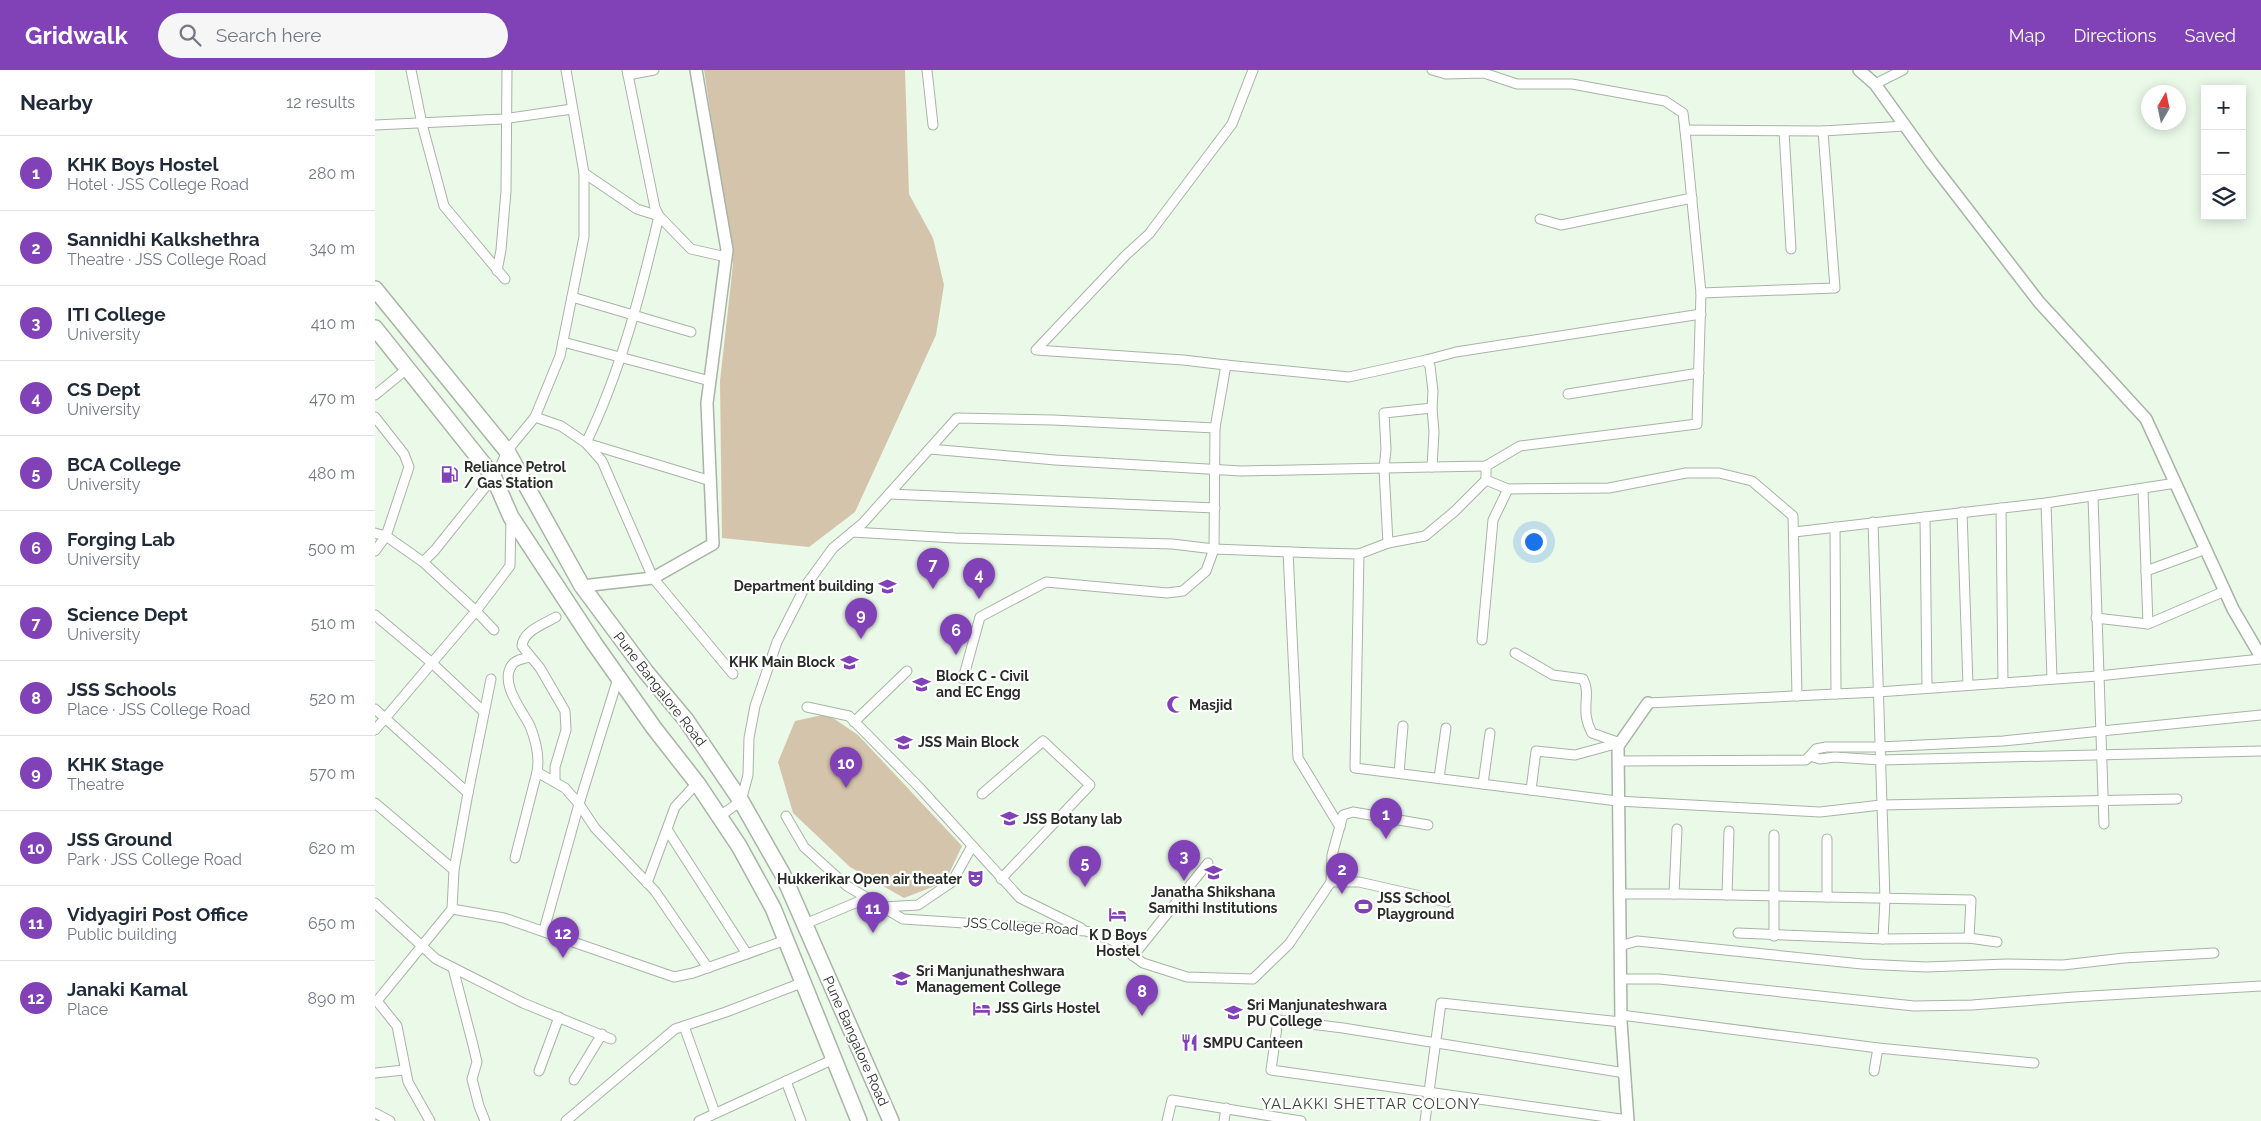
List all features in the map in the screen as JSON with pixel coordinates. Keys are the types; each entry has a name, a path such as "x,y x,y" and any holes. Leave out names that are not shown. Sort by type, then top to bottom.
{"main road":[{"name":"Pune Bangalore Road","path":"375,289 507,451 582,586 646,672 686,720 741,801 783,875 891,1121"},
{"name":"Pune Bangalore Road","path":"375,328 493,476 511,517 618,678 720,816 773,908 859,1121"}],"street":[{"path":"411,70 422,124 443,206 505,279"},
{"path":"497,271 501,250 506,191 507,70"},
{"path":"423,562 435,550 499,470 507,451 535,417 560,356 584,237 584,173 566,70"},
{"path":"653,70 627,72 655,208 659,216 691,248 726,257"},
{"path":"582,586 653,578 713,544 707,403 727,250 696,70"},
{"path":"927,70 933,125"},
{"path":"1253,70 1231,124 1149,234 1126,255 1035,350 1183,360 1349,377 1455,352 1701,314"},
{"path":"930,449 1055,460 1216,469 1432,468 1486,466 1520,446 1697,424 1701,293 1683,113 1665,102 1572,84 1517,84 1484,73 1446,74 1432,70"},
{"path":"1625,1073 1435,1042 1278,1020 1271,1070 1430,1090 1628,1120 1625,1073 1621,1018 1617,801 1618,746 1648,703 1878,692 2003,683 2098,676 2261,658 2233,609 2146,419 2039,302 1875,84 1859,70"},
{"path":"1875,84 1903,70"},
{"path":"375,125 507,119 572,109"},
{"path":"1685,130 1823,131 1905,126"},
{"path":"1784,131 1791,249"},
{"path":"1701,293 1835,288 1823,131"},
{"path":"584,173 637,209 659,216"},
{"path":"1540,219 1561,225 1692,198"},
{"path":"586,443 602,410 633,315 659,216"},
{"path":"572,297 691,332"},
{"path":"563,342 710,381"},
{"path":"1427,360 1430,366 1433,391 1431,408 1434,432 1432,468"},
{"path":"963,680 980,617 1018,595 1046,582 1167,593 1183,591 1206,571 1214,549 1215,428 1226,365"},
{"path":"375,395 408,368"},
{"path":"1567,394 1699,373"},
{"path":"1389,543 1384,469 1386,450 1384,413 1431,408"},
{"path":"375,417 404,454 409,467 386,536 375,551"},
{"path":"535,417 561,426 586,443 602,461 653,578 733,674"},
{"path":"720,816 741,801 748,775 749,738 755,706 777,642 806,585 833,548 852,532 889,494 957,418 1053,420 1215,428"},
{"path":"586,443 711,481"},
{"path":"852,532 955,538 1172,544 1214,549 1359,554 1389,543 1425,536 1455,511 1487,480 1486,466"},
{"path":"1487,480 1509,489 1609,488 1686,473 1719,473 1752,481 1793,516 1797,696"},
{"path":"1794,532 2047,503 2176,483"},
{"path":"2143,488 2148,624"},
{"path":"1482,640 1493,520 1509,489"},
{"path":"889,494 1215,508"},
{"path":"2093,497 2104,824"},
{"path":"2047,503 2052,679"},
{"path":"2001,508 2003,683"},
{"path":"1962,512 1968,685"},
{"path":"375,730 477,611 510,566 511,517"},
{"path":"1925,517 1927,688"},
{"path":"1873,522 1885,898 1883,939"},
{"path":"1835,527 1836,694"},
{"path":"375,533 386,536 423,562 477,611 494,630"},
{"path":"2146,571 2206,549"},
{"path":"1288,552 1298,758 1340,827"},
{"path":"1359,554 1355,768 1617,801 1820,812 1881,805 2177,799"},
{"path":"2096,618 2148,624 2225,591"},
{"path":"375,615 432,663 484,712"},
{"path":"555,782 555,767 566,730 567,718 565,711 540,668 523,650 522,640 527,634 556,617"},
{"path":"1515,652 1553,675 1583,679 1587,686 1584,705 1587,724 1592,733 1620,743"},
{"path":"515,858 537,772 539,755 530,727 513,694 509,676 511,666 516,661 529,657"},
{"path":"854,722 907,671"},
{"path":"544,930 579,804 618,678"},
{"path":"430,1121 408,1082 404,1070 402,1043 397,1026 376,1001 453,909 454,870 491,680"},
{"path":"807,707 849,716 919,787 1020,898 1086,930"},
{"path":"375,709 468,793"},
{"path":"1618,761 1806,760 1816,749 1826,747 1880,747 2003,741 2261,715"},
{"path":"1399,773 1403,726"},
{"path":"1439,778 1446,728"},
{"path":"1483,784 1490,733"},
{"path":"982,794 1043,740 1090,785 1001,879"},
{"path":"1531,790 1535,751 1575,755 1620,743"},
{"path":"1811,756 1820,759 1835,757 1880,760 2261,751"},
{"path":"537,772 565,788 579,804 595,828 647,883 708,968"},
{"path":"647,883 668,831 675,807 697,783"},
{"path":"375,803 454,870"},
{"path":"1428,825 1353,812 1343,815 1332,856 1331,882 1359,882 1447,902"},
{"name":"JSS College Road","path":"786,816 804,848 847,886 903,919 1086,930 1111,940 1143,963 1187,977 1253,979 1289,944 1331,882"},
{"path":"1674,894 1677,829"},
{"path":"668,831 747,954"},
{"path":"1727,895 1729,831"},
{"path":"1774,836 1774,936"},
{"path":"1827,839 1827,897"},
{"path":"883,908 918,905 952,882 972,846"},
{"path":"1133,956 1208,863"},
{"path":"1620,894 1971,900 1969,938"},
{"path":"805,924 867,898"},
{"path":"375,903 436,959 523,1003 611,1039"},
{"path":"453,909 504,918 544,930 674,977 708,968 786,940"},
{"path":"1738,933 1774,936 1883,939 1969,938 1997,942"},
{"path":"1620,946 1637,941 1862,964 1926,967 2007,964 2063,965 2124,958 2214,953"},
{"path":"453,968 477,1062 473,1079 479,1106 485,1121"},
{"path":"1621,979 1659,979 1914,1006 1972,1005 2083,996 2261,986"},
{"path":"567,1121 675,1029 804,982"},
{"path":"1425,1121 1441,1003 1621,1018 1879,1048 2034,1063"},
{"path":"539,1070 559,1017"},
{"path":"684,1026 715,1113"},
{"path":"574,1080 602,1034"},
{"path":"1874,1070 1879,1048"},
{"path":"699,1121 835,1059"},
{"path":"375,1073 404,1070"},
{"path":"786,1081 801,1121"},
{"path":"1167,1121 1172,1100 1301,1121"},
{"path":"1224,1121 1226,1108"},
{"path":"375,1113 389,1121"}],"shaded area":[{"path":"704,70 905,70 909,194 933,238 944,285 936,335 855,512 809,547 722,538 720,381 733,264"},
{"path":"827,714 858,735 962,846 945,882 904,898 850,867 793,813 778,762 795,721"}],"place":[{"name":"Reliance Petrol / Gas Station","path":"450,475"},
{"name":"Department building","path":"888,586"},
{"name":"Science Dept","path":"933,589"},
{"name":"CS Dept","path":"979,599"},
{"name":"KHK Stage","path":"861,639"},
{"name":"Forging Lab","path":"956,655"},
{"name":"KHK Main Block","path":"849,662"},
{"name":"Block C - Civil and EC Engg","path":"922,684"},
{"name":"Masjid","path":"1175,705"},
{"name":"JSS Main Block","path":"904,742"},
{"name":"JSS Ground","path":"846,788"},
{"name":"JSS Botany lab","path":"1009,819"},
{"name":"KHK Boys Hostel","path":"1386,839"},
{"name":"Janatha Shikshana Samithi Institutions","path":"1213,872"},
{"name":"Hukkerikar Open air theater","path":"976,879"},
{"name":"ITI College","path":"1184,881"},
{"name":"BCA College","path":"1085,887"},
{"name":"Sannidhi Kalkshethra","path":"1342,894"},
{"name":"JSS School Playground","path":"1363,906"},
{"name":"K D Boys Hostel","path":"1118,915"},
{"name":"Vidyagiri Post Office","path":"873,933"},
{"name":"Janaki Kamal","path":"563,958"},
{"name":"Sri Manjunatheshwara Management College","path":"902,979"},
{"name":"JSS Girls Hostel","path":"981,1008"},
{"name":"Sri Manjunateshwara PU College","path":"1233,1013"},
{"name":"JSS Schools","path":"1142,1016"},
{"name":"SMPU Canteen","path":"1189,1043"}],"district":[{"name":"YALAKKI SHETTAR COLONY","path":"1371,1104"}]}
